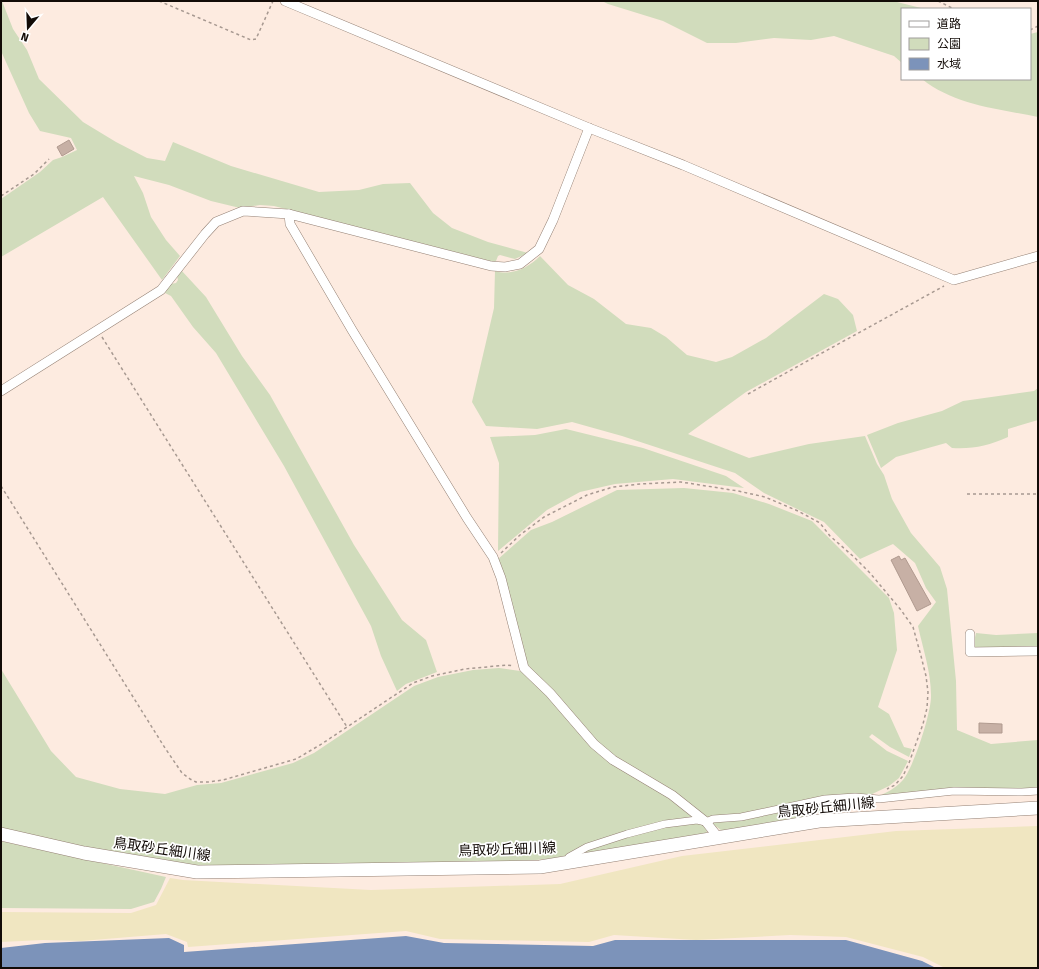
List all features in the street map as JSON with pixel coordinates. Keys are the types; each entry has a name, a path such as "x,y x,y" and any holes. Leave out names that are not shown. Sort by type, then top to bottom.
{"main road":[{"name":"鳥取砂丘細川線","path":"1,834 84,853 197,872 540,867 819,821 1038,808"}],"street":[{"path":"285,1 589,128 683,165 954,280 1038,256"},
{"path":"1,391 161,290 216,222 243,211 289,214 491,266 505,267 520,264 539,249 553,220 589,128"},
{"path":"289,214 290,224 303,248 458,504 493,557 503,584 524,668 550,693 594,744 613,760 672,795 706,822 718,837"},
{"path":"970,634 970,652 1038,651"},
{"path":"569,857 587,848 628,834 665,824 697,820 706,822 713,819 741,817 825,799 855,797 879,799 954,791 1038,791"}],"path":[{"path":"159,1 251,40 256,39 273,1"},
{"path":"938,1 952,8"},
{"path":"1,196 34,174 49,160"},
{"path":"748,394 954,280"},
{"path":"98,330 347,727"},
{"path":"493,557 501,553 544,517 587,495 613,487 681,482 738,491 765,497 798,511 820,523 830,536 870,573 901,610 913,627 926,676 928,692 927,708 918,737 903,776 895,785 885,790"},
{"path":"1,486 165,748 182,773 196,782 223,780 296,759 320,745 413,683 432,676 507,664 524,668"},
{"path":"967,494 1038,494"}],"green space":[{"path":"1,1 13,29 27,50 39,79 83,122 116,142 147,158 165,161 173,142 231,166 319,192 359,190 383,184 410,183 433,213 452,228 488,242 528,253 515,259 500,255 494,262 274,206 260,205 240,208 211,201 169,185 134,176 143,193 151,217 166,240 180,256 162,280 103,197 1,257 1,199 40,172 53,160 77,150 71,138 40,131 29,113 1,51"},
{"path":"602,1 893,1 921,8 901,8 901,62 894,56 834,36 811,40 774,38 736,43 707,43 663,21"},
{"path":"1038,32 1038,117 977,105 948,95 923,80 1031,80 1031,34"},
{"path":"540,256 568,285 594,299 626,324 651,328 666,337 687,355 716,362 732,357 766,338 824,294 838,299 853,315 857,331 746,392 688,434 749,458 809,444 865,436 877,464 884,475 892,499 911,533 940,567 947,589 956,681 957,730 991,744 1038,740 1038,789 943,789 876,798 890,791 902,781 906,775 921,740 931,695 930,678 918,626 936,602 926,588 915,563 893,544 860,559 824,522 764,493 735,473 622,436 572,422 537,429 486,426 472,402 494,308 495,271 514,272 530,264"},
{"path":"181,270 206,297 242,356 270,395 354,545 402,620 426,640 437,672 406,684 397,691 381,656 371,626 284,466 216,353 193,327 171,296 163,292 171,284 176,283 178,280 177,276"},
{"path":"1038,388 1038,420 1008,429 1008,437 987,445 967,448 952,448 946,443 896,457 881,468 867,435 898,423 942,411 963,401 1034,391"},
{"path":"566,429 643,448 726,476 744,488 673,479 615,484 580,492 547,510 498,551 499,463 490,437 535,435"},
{"path":"684,488 733,493 769,504 812,521 889,598 894,613 897,650 878,707 889,714 904,747 912,749 909,757 890,747 872,734 869,737 887,751 908,761 899,778 889,786 868,796 780,807 707,820 602,748 528,665 524,657 497,560 531,530 552,522 617,490"},
{"path":"976,633 996,635 1038,633 1038,648 975,648 973,646"},
{"path":"499,668 520,671 536,681 588,743 669,796 696,818 667,822 565,857 526,861 197,867 147,860 1,829 1,669 51,751 76,777 120,789 165,794 197,785 221,783 293,763 314,753 414,686 438,677 473,670"},
{"path":"861,799 848,804 827,808 809,817 731,830 721,830 710,822 819,802"},
{"path":"699,821 706,828 707,832 705,834 578,855 578,853 640,832"},
{"path":"1,841 166,877 154,902 131,909 1,908"}],"sand":[{"path":"1038,826 1038,968 945,968 923,957 846,937 790,935 696,940 614,935 589,942 440,939 406,931 188,947 187,942 166,934 81,941 43,940 1,942 1,912 131,913 156,905 170,878 183,880 371,890 560,884 682,856 896,831"}],"water":[{"path":"406,936 444,943 593,946 615,940 846,940 922,961 936,968 1,968 1,948 45,943 169,938 184,945 184,952"}],"building":[{"path":"69,140 74,149 62,156 57,147"},
{"path":"899,556 901,560 905,558 931,604 917,611 891,560"},
{"path":"979,723 1002,724 1002,733 979,733"}]}
